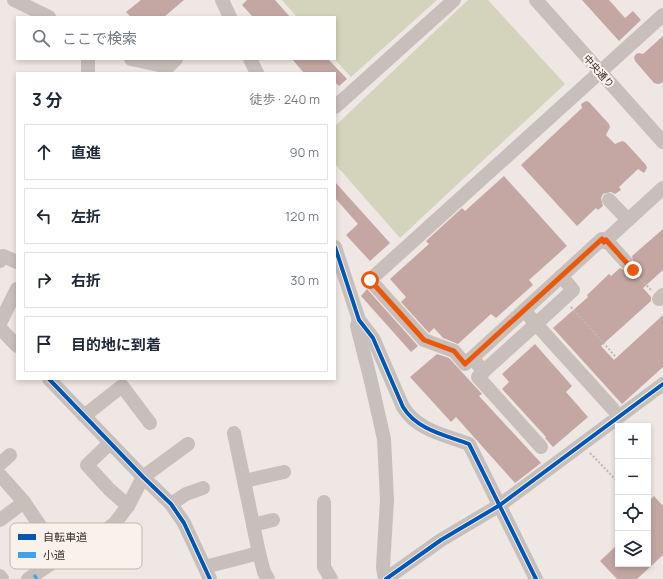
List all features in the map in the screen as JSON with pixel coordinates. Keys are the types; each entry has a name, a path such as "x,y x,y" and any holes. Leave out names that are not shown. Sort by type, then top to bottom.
{"street":[{"path":"14,0 47,16"},
{"path":"222,0 230,16"},
{"path":"336,106 454,0"},
{"name":"中央通り","path":"536,0 663,142"},
{"path":"633,269 606,240 604,242 602,239 465,364 454,351 424,340 370,280 663,14"},
{"path":"88,60 88,72"},
{"path":"136,60 168,67 175,60"},
{"path":"250,60 256,72"},
{"path":"606,240 663,188"},
{"path":"609,200 628,220"},
{"path":"336,253 340,278 359,320 373,338 396,393 408,416 425,428 469,444 500,505 532,578"},
{"path":"0,262 3,256 16,262"},
{"path":"541,447 478,377 574,290 561,276"},
{"path":"0,323 16,291"},
{"path":"524,310 613,409"},
{"path":"359,320 357,326 384,440 387,500 383,567 385,579 441,540 500,505 663,384"},
{"path":"0,328 16,345"},
{"path":"472,358 484,371"},
{"path":"51,380 110,443 171,504 184,524 208,573 259,553"},
{"path":"84,416 122,386 141,402 150,423"},
{"path":"234,433 259,553 264,572 268,579"},
{"path":"110,443 87,465 109,489 128,506"},
{"path":"115,523 128,506 143,477 188,444"},
{"path":"244,481 284,472"},
{"path":"0,475 24,502 38,523"},
{"path":"171,504 186,494 203,488"},
{"path":"0,520 24,502"},
{"path":"324,502 324,567 331,579"},
{"path":"253,525 274,520"},
{"path":"28,579 42,569"}],"path":[{"path":"633,269 661,297"},
{"path":"563,299 616,357"},
{"path":"582,444 615,479"}],"green space":[{"path":"282,0 437,0 351,77 335,60 336,16 296,16"},
{"path":"468,0 488,0 565,84 400,238 336,165 336,125"}],"building":[{"path":"141,0 184,0 165,16 130,16 126,12"},
{"path":"247,0 275,0 289,16 252,16 242,5"},
{"path":"582,0 609,0 625,18 633,11 641,20 619,41"},
{"path":"663,36 663,80 662,83 658,84 654,83 635,61 634,57 639,53 643,54"},
{"path":"293,60 329,60 347,79 339,86 336,83 336,72 303,72"},
{"path":"586,101 589,102 609,124 610,127 606,135 615,144 622,141 625,142 647,168 644,173 638,169 619,187 621,190 615,194 611,192 603,194 601,198 603,206 598,210 596,208 577,226 521,165 582,108 581,104"},
{"path":"504,176 567,246 529,280 533,285 496,318 491,314 458,344 443,338 434,328 429,333 401,302 406,297 390,279 429,244 426,241 462,208 465,211"},
{"path":"336,183 390,243 370,261 346,235 358,224 336,199"},
{"path":"663,229 663,270 643,288 651,297 651,301 601,346 614,360 663,315 663,367 622,404 553,328 588,297 587,295 609,274 611,276 620,268 624,270 631,269 634,264 632,256"},
{"path":"367,289 418,346 411,352 361,296"},
{"path":"535,344 572,386 566,392 588,417 553,447 545,438 546,437 502,389 509,382 502,374"},
{"path":"437,354 449,358 482,394 479,396 541,463 515,483 456,417 451,422 410,377"},
{"path":"654,496 663,506 663,555 651,566 651,531 651,499"},
{"path":"615,547 615,567 650,567 637,579 617,579 600,561"}],"marked path":[{"path":"34,575 37,579"}],"cycle path":[{"path":"336,250 359,320 373,338 403,407 416,421 432,431 469,444 536,579"},
{"path":"50,380 171,504 184,523 210,579"},
{"path":"386,579 441,540 500,505 663,384"}],"route":[{"path":"370,280 424,340 454,351 465,364 602,239 604,242 606,240 633,270"}]}
